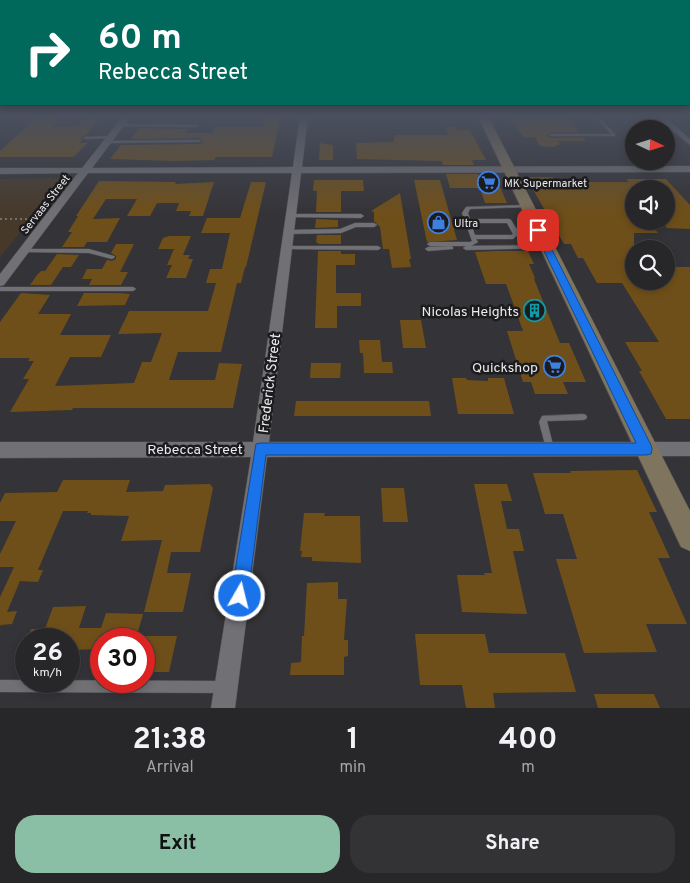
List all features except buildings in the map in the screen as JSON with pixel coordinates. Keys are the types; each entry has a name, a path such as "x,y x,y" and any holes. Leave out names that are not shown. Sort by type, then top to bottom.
{"main road":[{"path":"498,149 690,538"}],"street":[{"name":"Servaas Street","path":"0,282 102,149"},
{"name":"Frederick Street","path":"224,708 300,149"},
{"path":"0,171 690,169"},
{"name":"Rebecca Street","path":"0,450 690,449"}],"lane":[{"path":"526,206 468,208 465,214 475,242 471,244 429,246 542,239"},
{"path":"291,216 361,216"},
{"path":"468,221 509,221 515,230 515,237 474,237"},
{"path":"288,238 341,231 355,225 374,225"},
{"path":"515,230 542,239"},
{"path":"288,238 345,234"},
{"path":"288,238 378,248"},
{"path":"24,251 89,251 112,258"},
{"path":"0,290 133,289"},
{"path":"550,449 543,422 545,418 583,417"},
{"path":"0,686 226,687"}],"path":[{"path":"0,219 49,219"}],"shaded area":[{"path":"65,178 0,257 0,179"}],"place":[{"name":"MK Supermarket","path":"488,183"},
{"name":"Ultra","path":"438,223"},
{"name":"Nicolas Heights","path":"535,311"},
{"name":"Quickshop","path":"554,367"}],"route":[{"path":"240,596 260,449 646,449 538,230"}]}
